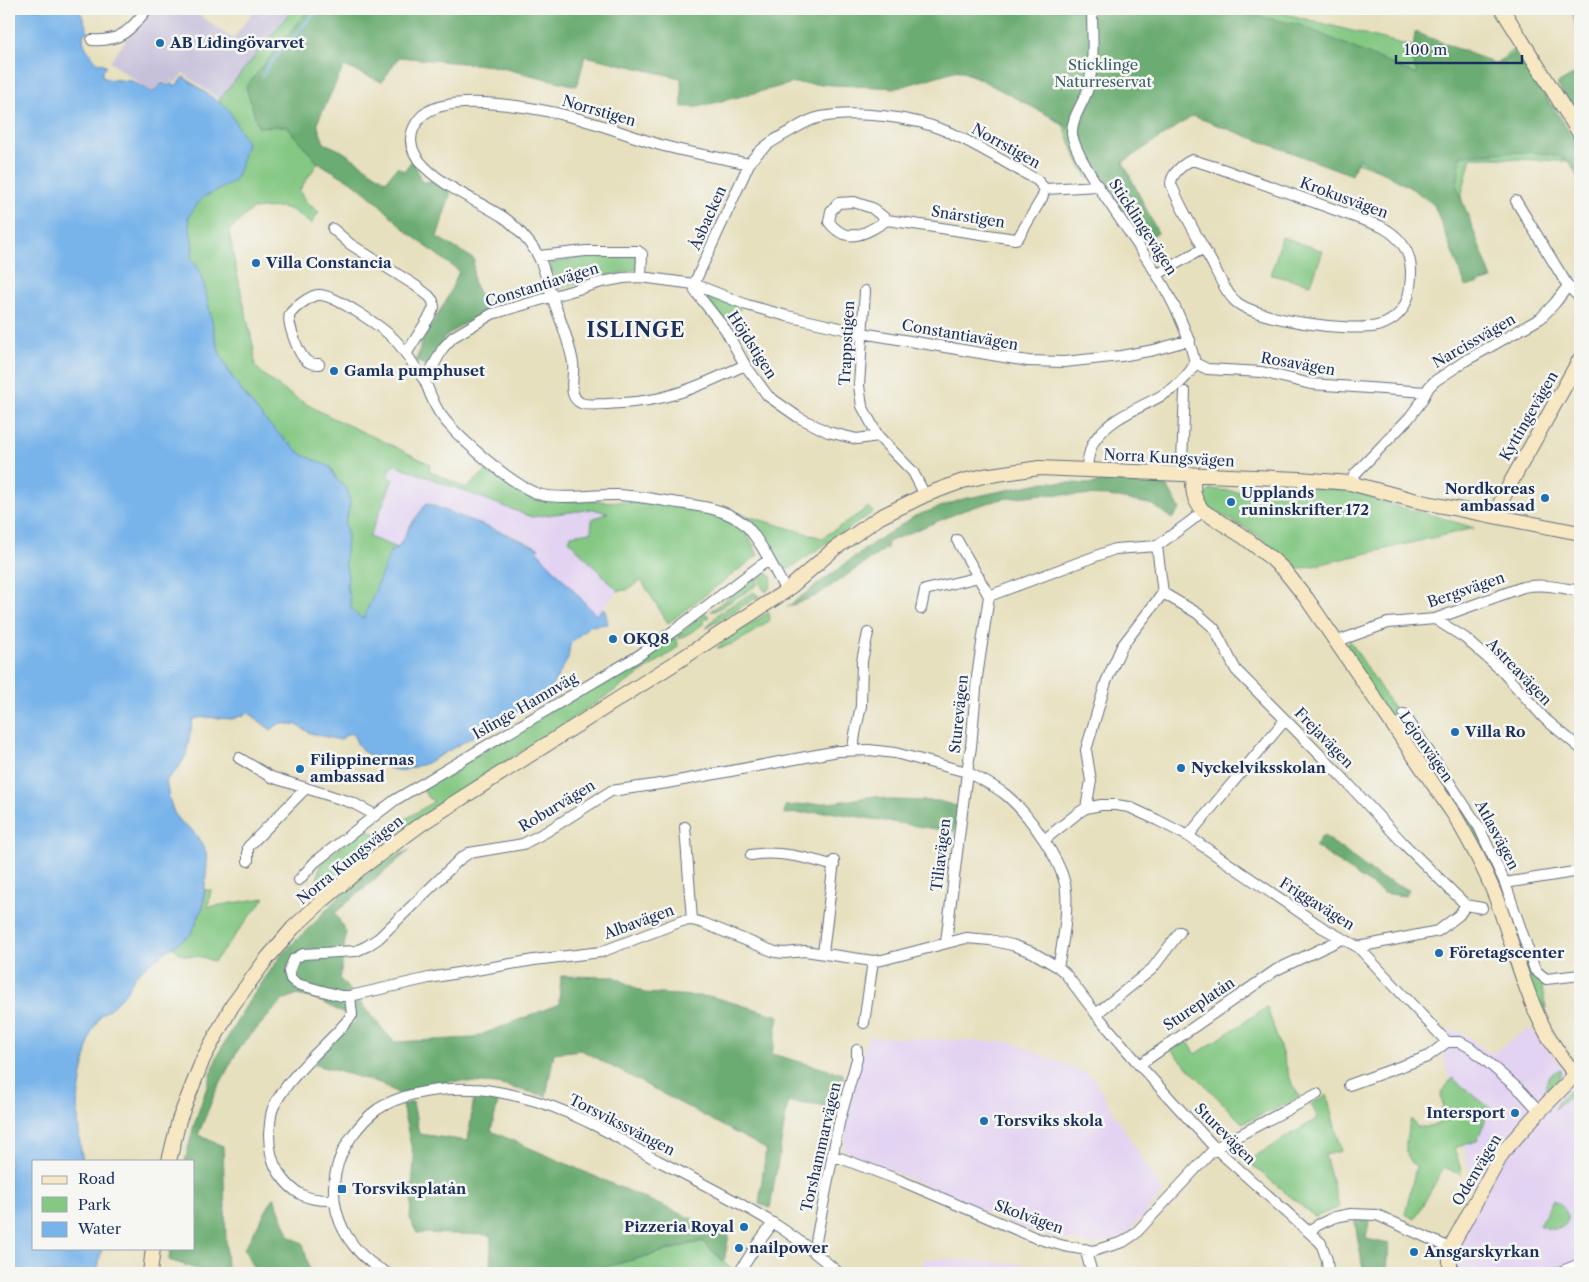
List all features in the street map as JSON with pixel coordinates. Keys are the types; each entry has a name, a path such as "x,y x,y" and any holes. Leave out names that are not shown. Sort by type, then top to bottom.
{"main road":[{"path":"1502,9 1580,134"},
{"name":"Kyttingevägen","path":"1494,516 1580,359"},
{"name":"Norra Kungsvägen","path":"169,1160 179,1120 203,1059 232,1006 265,961 293,928 361,868 424,822 786,591 834,548 880,517 925,495 963,481 1012,471 1039,468 1299,479 1350,483 1417,500 1580,533"},
{"path":"1194,475 1193,494 1203,511"},
{"name":"Lejonvägen","path":"1203,511 1244,537 1278,565 1306,599 1455,816 1475,849 1498,904 1527,990 1538,1015 1559,1053 1578,1076"},
{"name":"Odenvägen","path":"1450,1273 1450,1248 1503,1152 1540,1112 1578,1076"},
{"path":"150,1273 153,1250"}],"street":[{"path":"92,40 120,36 129,31 146,9"},
{"name":"Sticklingevägen","path":"1092,11 1094,44 1090,78 1088,88 1074,120 1072,134 1076,146 1098,186 1158,274 1190,340 1195,363"},
{"name":"Norrstigen","path":"745,365 697,386 664,397 630,403 584,404 576,400 573,394 573,365 566,333 539,256 506,218 482,202 448,184 420,163 414,156 411,146 416,124 421,116 431,110 463,103 512,106 576,118 668,147 749,164 757,152 809,121 820,117 846,113 875,115 903,119 945,130 1037,180 1045,189 1098,186"},
{"name":"Krokusvägen","path":"1192,160 1222,169 1388,230 1401,240 1408,254 1411,267 1409,296 1402,310 1394,318 1378,326 1362,328 1311,325 1250,310 1240,305 1230,295 1204,248 1171,184 1171,179 1174,175 1186,162 1192,160"},
{"name":"Åsbacken","path":"694,284 749,164"},
{"name":"Snårstigen","path":"887,220 869,232 854,236 836,231 829,222 831,211 838,203 854,202 872,208 887,220 1015,239 1018,238 1042,198 1045,189"},
{"path":"1516,201 1568,286 1580,298"},
{"path":"333,229 350,244 416,286 433,301 434,307 430,316 406,354"},
{"path":"1158,274 1204,248"},
{"name":"Constantiavägen","path":"539,256 586,251 638,251 642,254 641,278"},
{"name":"Constantiavägen","path":"425,381 444,348 459,333 492,314 602,282 623,278 641,278 694,284 746,306 862,333 1006,359 1044,362 1121,356 1154,350 1190,340"},
{"name":"Höjdstigen","path":"694,284 698,296 725,329 745,365 768,396 813,425 828,432 857,439 878,436"},
{"name":"Narcissvägen","path":"1350,483 1355,474 1409,418 1435,381 1465,361 1541,318 1556,303 1568,286"},
{"name":"Trappstigen","path":"865,291 858,386 862,406 878,436 913,472 925,495"},
{"path":"320,364 310,364 302,356 290,326 289,318 290,314 308,298 317,294 337,301 361,314 387,332 406,354 425,381 439,412 467,444 528,490 553,496 619,495 712,509 728,514 752,533 786,591"},
{"path":"1086,470 1094,441 1106,427 1116,419 1172,390 1186,378 1195,363"},
{"name":"Rosavägen","path":"1195,363 1207,369 1262,372 1311,384 1426,392"},
{"path":"1182,461 1185,392"},
{"path":"958,540 989,596 1115,549 1157,546 1203,511"},
{"path":"1044,840 1086,808 1091,781 1086,750 1106,682 1122,646 1163,593 1157,546"},
{"name":"Islinge Hamnväg","path":"300,880 315,862 375,815 418,785 638,656 769,560"},
{"path":"921,609 925,590 979,577"},
{"name":"Bergsvägen","path":"1335,642 1388,622 1435,619 1493,597 1533,585 1580,591"},
{"name":"Frejavägen","path":"1163,593 1197,613 1214,628 1236,670 1404,844 1466,905"},
{"name":"Sturevägen","path":"989,596 967,772 1006,794 1044,840 1063,876 1066,891 1063,944 1058,967 1065,973 1096,1014 1139,1065 1215,1148 1322,1244 1327,1260 1328,1273"},
{"name":"Astreavägen","path":"1435,619 1465,638 1500,669 1545,720 1580,748"},
{"path":"853,750 861,706 862,661 868,633"},
{"name":"Atlasvägen","path":"1404,714 1479,828 1505,883 1535,970 1546,979 1580,975"},
{"path":"1188,836 1286,720"},
{"name":"Roburvägen","path":"289,972 294,959 303,954 356,951 367,946 379,938 460,859 469,853 523,844 546,832 610,791 668,783 788,759 853,750 896,753 967,772"},
{"path":"238,758 271,777 353,802 375,815"},
{"name":"Tiliavägen","path":"946,942 967,772"},
{"path":"248,861 248,847 306,788"},
{"name":"Friggavägen","path":"1086,808 1116,805 1129,807 1188,836 1323,928 1358,946 1447,1042"},
{"path":"685,827 692,920"},
{"path":"751,855 762,853 834,864 823,953"},
{"path":"1505,883 1580,871"},
{"path":"1358,946 1438,931 1459,915 1466,905 1482,908"},
{"name":"Albavägen","path":"289,972 290,979 297,984 341,996 350,996 430,978 534,960 601,952 682,921 692,920 703,922 775,952 805,951 873,961 966,938 990,940 1032,952 1058,967"},
{"path":"1096,1014 1152,969 1180,932"},
{"name":"Stureplatån","path":"1139,1065 1276,970 1342,939"},
{"path":"864,1023 873,961"},
{"path":"334,1200 306,1198 292,1189 283,1179 276,1168 270,1151 270,1128 272,1110 287,1086 306,1062 344,1026 352,1015 350,996"},
{"path":"1349,1085 1427,1057 1447,1042 1460,1042 1472,1048 1522,1092 1540,1112"},
{"name":"Torshammarvägen","path":"814,1251 839,1123 858,1059 857,1050"},
{"name":"Torsvikssvängen","path":"387,1273 362,1258 343,1229 334,1200 334,1179 340,1157 348,1142 367,1118 387,1104 406,1097 435,1091 474,1088 526,1098 556,1108 588,1122 773,1223 814,1251 840,1273"},
{"path":"1215,1148 1317,1094"},
{"name":"Skolvägen","path":"832,1155 899,1180 1036,1238 1064,1246 1093,1251 1123,1242 1135,1234 1215,1148"},
{"path":"1309,1231 1318,1224 1334,1217 1350,1214 1377,1215 1450,1248"},
{"path":"739,1273 773,1223"},
{"path":"1085,1249 1092,1273"},
{"path":"1557,1273 1575,1268"}],"shaded area":[{"path":"149,9 191,9 233,39 255,9 294,9 227,105 183,73 175,83 171,80 168,85 162,81 153,93 110,62"},
{"path":"393,464 532,517 593,509 609,514 591,532 572,535 569,541 618,591 596,615 535,549 539,547 427,503 410,526 398,548 368,537 393,481 387,476"},
{"path":"1532,1029 1558,1062 1576,1091 1580,1093 1580,1273 1453,1273 1454,1248 1475,1196 1438,1030 1461,1032 1491,1054 1524,1031"},
{"name":"Torsviks skola","path":"868,1037 1011,1042 1092,1076 1163,1193 1125,1236 1094,1245 1035,1233 843,1150 852,1092"},
{"path":"927,1258 1056,1266 1056,1273 913,1273"}],"green space":[{"name":"Sticklinge Naturreservat","path":"293,9 1267,9 1492,67 1514,49 1536,79 1551,105 1554,106 1580,148 1580,160 1471,157 1459,205 1409,181 1173,95 1088,179 1075,155 1064,126 1028,102 996,84 959,71 918,63 539,47 353,56 287,120 319,161 299,191 307,203 319,212 311,224 292,210 281,207 252,209 229,231 254,350 255,366 282,389 299,400 430,464 429,471 467,488 490,467 524,494 535,500 642,503 697,508 721,514 733,520 742,528 758,555 668,623 641,580 627,590 618,591 569,541 571,535 591,532 592,519 608,513 593,509 532,517 393,464 387,476 393,480 369,537 398,548 364,618 361,618 351,610 347,585 348,575 345,563 347,535 345,524 350,504 347,489 337,480 330,467 303,455 281,436 263,418 230,374 220,354 199,269 190,258 189,216 220,99"},
{"name":"Sticklinge Naturreservat","path":"309,9 1224,9 1300,25 1417,75 1412,58 1415,32 1497,64 1518,52 1580,153 1580,184 1571,165 1566,160 1557,156 1531,152 1461,155 1457,187 1492,279 1466,287 1434,205 1414,190 1358,158 1352,175 1193,116 1123,162 1158,233 1141,240 1079,140 1066,125 961,69 897,88 794,83 698,107 682,107 681,78 585,56 577,86 493,66 399,57 382,82 344,66 318,121 318,127 324,143 342,151 386,181 397,167 404,171 412,160 422,182 428,182 433,179 451,192 437,237 474,259 473,281 488,310 460,326 444,338 430,367 416,361 423,339 447,299 459,271 407,232 379,204 355,184 317,162 286,126 258,127 246,87"},
{"path":"1572,9 1579,9 1580,43"},
{"path":"1580,71 1580,121 1557,84"},
{"path":"1282,237 1323,251 1311,284 1271,275"},
{"path":"604,254 637,256 637,269 557,289 550,263"},
{"path":"709,294 741,308 725,323 703,298"},
{"path":"1099,480 1147,481 1167,486 1180,509 1172,519 1153,505 1109,496 1043,494 1002,499 967,509 888,542 887,548 816,596 787,607 873,543 915,516 963,499 1045,482 1095,484"},
{"path":"1297,487 1329,488 1356,492 1395,506 1474,528 1296,570 1256,534 1206,506 1204,496 1211,489 1239,492"},
{"path":"869,507 873,512 789,569 782,566 756,524 737,513 822,538"},
{"path":"763,571 772,578 770,587 766,592 760,582"},
{"path":"758,574 757,585 715,611 711,611"},
{"path":"753,592 759,596 706,628 719,613"},
{"path":"769,612 770,620 738,641 717,648 727,638"},
{"path":"704,614 707,614 709,617 708,619 706,617 704,620 705,623 680,639 678,636"},
{"path":"672,637 677,640 678,646 669,654 557,729 431,809 361,859 315,895 320,864 363,829 380,835 433,802 422,788"},
{"path":"1350,641 1398,715 1464,809 1482,840 1506,897 1503,898 1344,648"},
{"path":"874,796 890,800 938,801 960,807 954,832 829,812 784,814 785,806 837,802"},
{"path":"1323,835 1379,877 1409,890 1405,896 1383,893 1315,846"},
{"path":"410,850 335,913 346,932 340,979 394,1042 473,1038 559,1004 561,976 615,977 644,993 713,997 779,1016 772,1054 843,1074 840,1108 788,1102 770,1208 759,1204 766,1149 581,1050 554,1053 546,1096 497,1084 453,1081 399,1094 380,1083 312,1064 356,1020 314,998 295,995 283,1000 239,1048 215,1093 198,1135 223,1146 227,1273 201,1273 200,1270 169,1260 170,1250 195,1250 195,1160 185,1160 194,1125 218,1054 247,1004 282,954 337,898 382,861"},
{"path":"205,890 211,890 208,907 265,898 214,962 203,957 183,955 172,947 191,934 203,907"},
{"path":"1508,904 1536,976 1541,982 1546,1009 1544,1010 1534,998 1504,905"},
{"path":"1267,1007 1293,1087 1301,1098 1242,1123 1171,1050 1188,1042 1196,1054"},
{"path":"1560,1069 1558,1081 1542,1098 1550,1075"},
{"path":"1452,1078 1490,1108 1477,1141 1454,1148 1461,1170 1460,1174 1444,1167 1415,1219 1405,1214 1416,1167 1411,1162 1407,1151 1406,1138 1409,1125 1411,1119 1417,1127 1430,1127 1438,1124 1443,1106 1441,1094"},
{"path":"1580,1085 1580,1092 1576,1091 1555,1109 1558,1101 1564,1094"},
{"path":"1327,1095 1341,1151 1325,1155 1339,1207 1315,1217 1247,1161 1318,1118 1311,1104"},
{"path":"474,1096 499,1098 491,1131 729,1235 724,1262 702,1241 583,1273 490,1273 491,1235 417,1233 410,1220 414,1159 402,1105 413,1102 419,1134 468,1141"},
{"path":"274,1197 290,1237 303,1243 310,1273 256,1273 244,1249"},
{"path":"1553,1200 1566,1212 1568,1218 1562,1227 1548,1229 1539,1225"},
{"path":"1354,1217 1370,1217 1366,1239 1389,1244 1387,1269 1391,1273 1367,1273 1363,1269"},
{"path":"703,1241 735,1273 583,1273"}],"water":[{"path":"9,9 72,9 81,13 88,31 84,33 83,37 89,53 98,63 106,66 102,73 103,77 132,81 153,93 162,83 168,86 171,83 175,86 184,77 228,109 247,143 238,174 232,183 202,198 188,217 193,248 191,258 199,269 220,354 230,374 263,418 281,436 303,455 330,467 337,480 347,489 350,504 345,524 347,535 345,563 352,610 361,618 364,618 391,550 398,548 410,526 427,503 539,548 536,550 596,615 603,608 605,610 608,624 589,626 570,644 568,659 550,689 542,697 427,763 401,771 388,768 379,759 365,753 358,745 354,736 349,733 340,740 310,733 297,725 280,723 271,730 249,713 232,719 205,717 193,719 186,755 178,769 166,781 174,813 182,823 191,829 206,852 207,866 203,907 191,934 151,962 135,976 126,992 100,1016 91,1033 77,1106 83,1160 32,1160 32,1250 102,1250 98,1273 9,1273"}],"waterway":[{"path":"263,76 268,66 318,9"}],"place":[{"name":"AB Lidingövarvet","path":"160,43"},
{"name":"Villa Constancia","path":"256,263"},
{"name":"Gamla pumphuset","path":"334,371"},
{"name":"Nordkoreas ambassad","path":"1545,498"},
{"name":"Upplands runinskrifter 172","path":"1231,502"},
{"name":"OKQ8","path":"613,639"},
{"name":"Villa Ro","path":"1455,732"},
{"name":"Nyckelviksskolan","path":"1181,768"},
{"name":"Filippinernas ambassad","path":"300,769"},
{"name":"Företagscenter","path":"1439,953"},
{"name":"Intersport","path":"1515,1113"},
{"name":"Torsviks skola","path":"984,1121"},
{"name":"Torsviksplatån","path":"342,1189"},
{"name":"Pizzeria Royal","path":"744,1227"},
{"name":"nailpower","path":"739,1248"},
{"name":"Ansgarskyrkan","path":"1414,1252"}],"district":[{"name":"ISLINGE","path":"636,330"}]}
